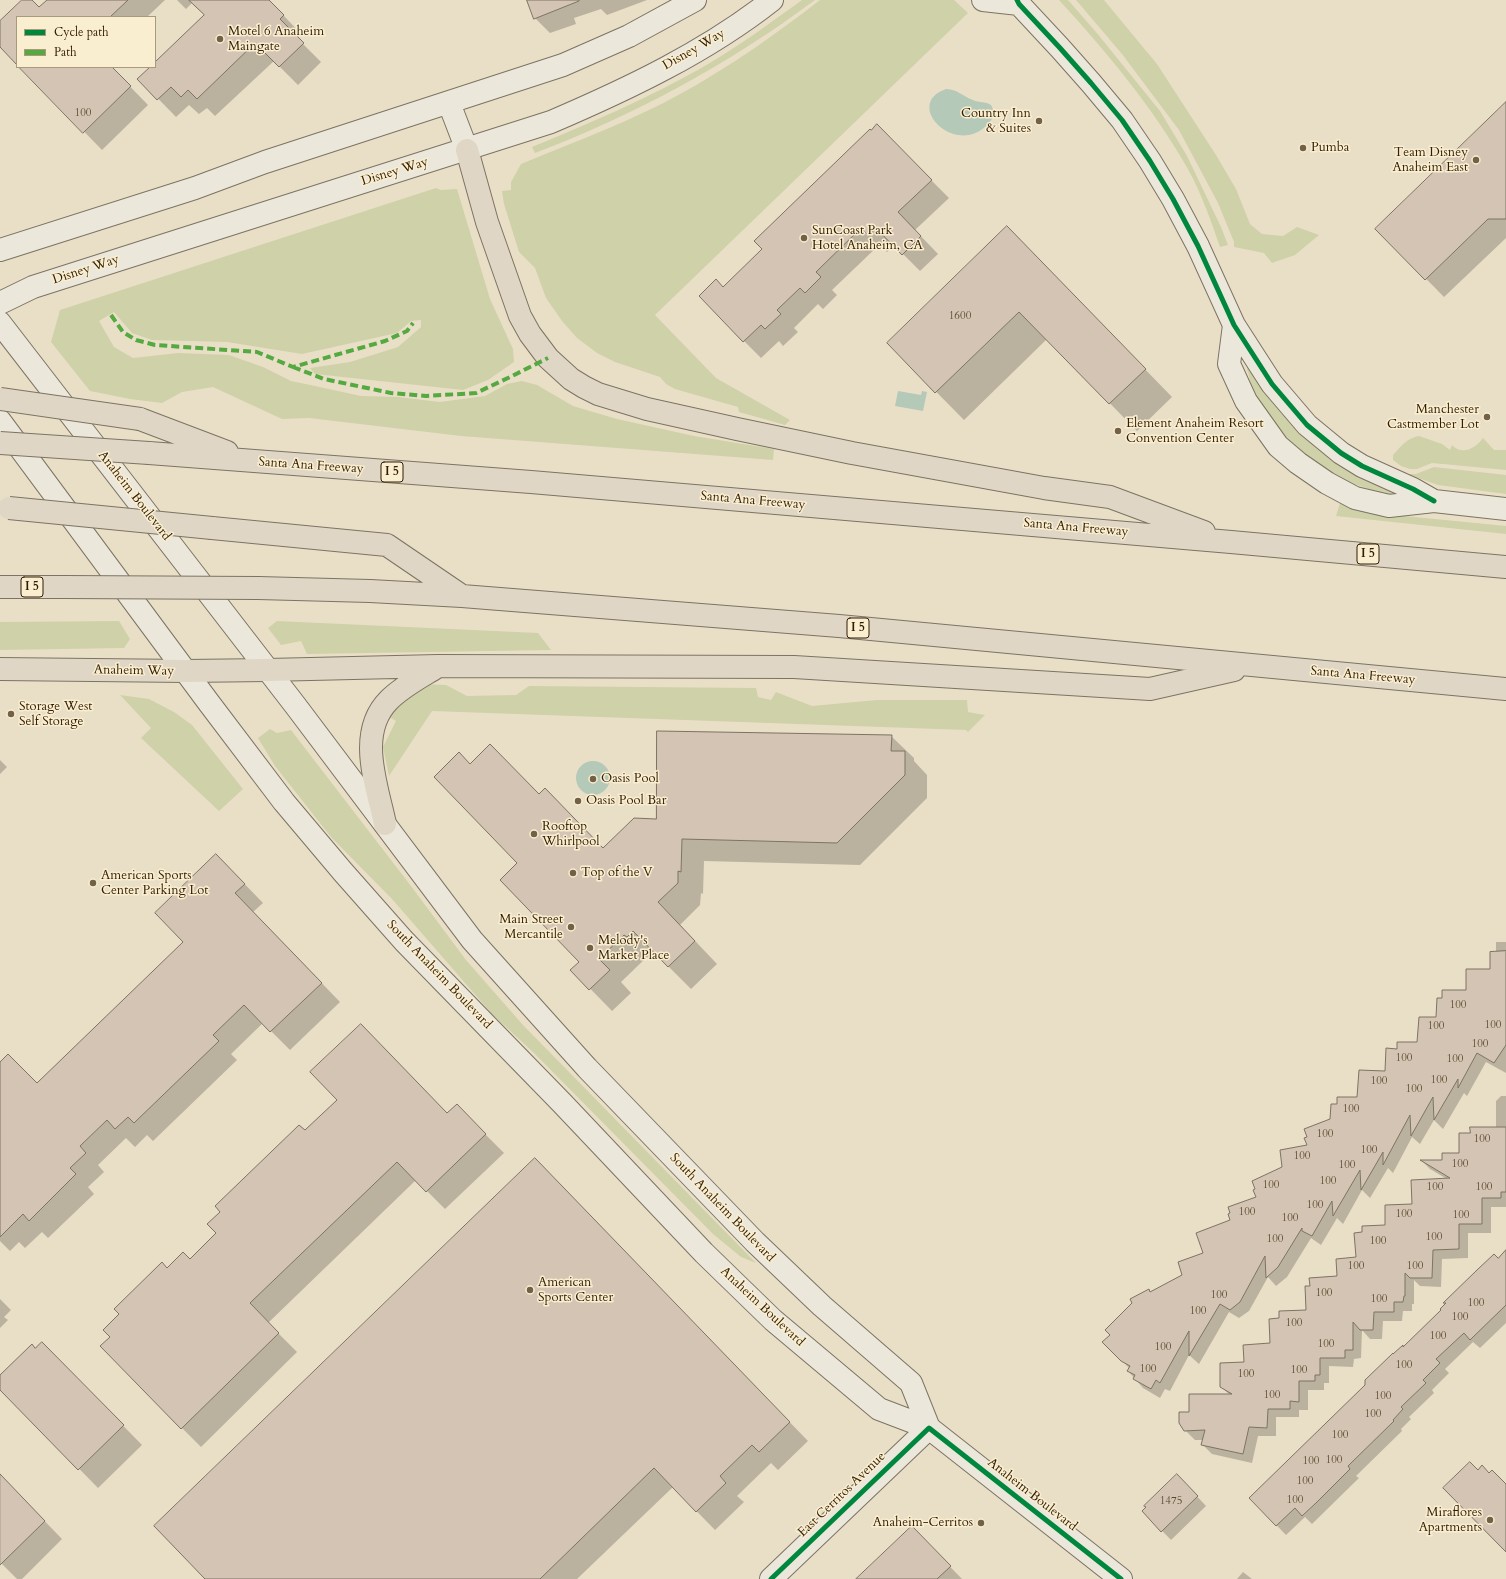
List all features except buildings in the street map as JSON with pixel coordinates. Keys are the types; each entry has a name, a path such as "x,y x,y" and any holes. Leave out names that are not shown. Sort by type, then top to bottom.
{"main road":[{"path":"0,250 195,188 265,162 563,65 650,26 695,0"},
{"name":"Disney Way","path":"0,303 41,285 551,122 609,97 688,55 726,32 772,0"},
{"path":"983,0 1018,2 1122,120 1150,161 1173,199 1198,246 1234,325 1272,384 1307,424 1341,453 1357,463 1434,501"},
{"path":"449,103 467,150 487,222 520,316 530,334 548,358 568,376 584,387 598,394 647,409 737,429 860,454 1044,488 1110,497 1231,542"},
{"name":"Anaheim Boulevard","path":"0,323 268,670"},
{"path":"1234,325 1229,364 1246,401 1278,446 1298,463 1327,483 1355,498 1389,506 1434,501 1506,509"},
{"path":"0,399 140,419 253,461"},
{"path":"0,421 186,671"},
{"name":"Santa Ana Freeway","path":"0,443 531,482 1506,567"},
{"path":"5,508 387,545 462,596"},
{"name":"Santa Ana Freeway","path":"0,587 258,588 370,591 462,596 839,626 1506,689"},
{"path":"385,824 371,759 372,732 376,720 388,701 408,685 438,666"},
{"name":"Anaheim Way","path":"0,669 186,671 438,666 794,667 1150,689 1253,666"},
{"path":"268,670 385,824"},
{"name":"South Anaheim Boulevard","path":"186,671 284,802 404,941 557,1098 712,1261"},
{"name":"South Anaheim Boulevard","path":"385,824 472,940 593,1074 770,1258 822,1306 911,1383 929,1428"},
{"name":"Anaheim Boulevard","path":"712,1261 773,1320 879,1409 929,1428 1121,1579"},
{"name":"East Cerritos Avenue","path":"771,1579 929,1428"}],"green space":[{"path":"802,0 815,0 749,46 715,67 645,105 535,153 532,147 640,100 703,67 741,43"},
{"path":"820,0 954,0 968,13 655,315 716,378 790,420 785,425 739,412 738,407 675,389 666,384 660,377 615,362 597,353 577,338 562,321 546,298 535,268 519,252 504,204 502,191 511,190 511,182 521,164 623,122 682,93 753,49"},
{"path":"1059,0 1068,0 1160,111 1187,156 1228,245 1220,247 1194,180 1176,148 1161,126 1112,60"},
{"path":"1076,0 1104,0 1157,64 1216,155 1236,189 1250,224 1262,234 1283,236 1297,227 1319,235 1295,255 1272,263 1264,253 1234,247 1234,242 1218,203 1179,130 1122,54"},
{"path":"436,188 441,190 457,189 490,299 513,349 514,362 488,380 463,390 315,374 310,368 350,362 398,347 421,327 421,320 411,321 397,333 302,354 227,342 152,340 132,333 114,312 99,321 114,347 133,358 178,353 229,355 263,367 291,381 361,396 398,397 440,402 485,396 507,384 522,381 537,385 573,406 617,419 694,436 774,449 773,460 461,436 309,418 282,419 213,387 182,392 162,403 130,399 90,391 51,342 60,310"},
{"path":"1248,365 1282,414 1312,442 1405,494 1402,497 1354,484 1338,477 1309,458 1283,435 1262,407 1252,386 1247,369"},
{"path":"1419,436 1442,444 1450,450 1452,445 1460,450 1470,449 1479,443 1483,438 1494,450 1506,450 1506,470 1432,463 1417,469 1410,469 1401,466 1393,460 1393,455 1402,446 1411,439"},
{"path":"1434,467 1506,475 1506,494 1438,485 1407,474 1416,474"},
{"path":"1341,500 1394,515 1506,526 1506,534 1336,516"},
{"path":"119,621 130,639 124,648 0,650 0,622"},
{"path":"277,621 538,633 551,650 307,654 301,641 281,645 268,628"},
{"path":"425,684 446,685 467,696 516,695 529,686 756,688 758,697 771,700 776,692 812,706 877,700 967,700 968,712 985,715 968,732 966,730 432,711 389,776 383,747 396,721 386,715"},
{"path":"120,695 149,699 174,712 192,725 243,789 219,811 141,738 151,728"},
{"path":"270,729 277,733 291,730 466,960 523,1025 756,1263 741,1257 713,1234 533,1052 492,1014 392,899 331,837 275,766 258,738"}],"shaded area":[{"path":"946,89 957,92 975,101 991,105 993,117 990,122 975,133 962,135 949,132 938,125 932,116 930,106 934,96"},
{"path":"898,391 921,395 922,391 927,392 923,411 895,406"},
{"name":"Oasis Pool","path":"590,761 596,761 600,762 607,768 610,778 609,785 603,792 596,795 590,795 586,794 579,788 576,781 576,775 577,771 583,764"}],"marked path":[{"path":"111,315 123,332 136,340 155,345 257,352 293,367 385,341 407,331 413,323"},
{"path":"293,367 324,379 391,393 426,396 476,393 548,358"}],"cycle path":[{"path":"1017,0 1122,120 1150,161 1173,199 1198,246 1234,325 1272,384 1307,425 1341,453 1362,466 1413,489 1434,501"},
{"path":"771,1579 929,1428 1121,1579"}],"place":[{"name":"Motel 6 Anaheim Maingate","path":"220,39"},
{"name":"Country Inn & Suites","path":"1039,121"},
{"name":"Pumba","path":"1303,148"},
{"name":"Team Disney Anaheim East","path":"1476,160"},
{"name":"SunCoast Park Hotel Anaheim, CA","path":"804,238"},
{"name":"Manchester Castmember Lot","path":"1487,417"},
{"name":"Element Anaheim Resort Convention Center","path":"1118,431"},
{"name":"Storage West Self Storage","path":"11,714"},
{"name":"Oasis Pool","path":"593,779"},
{"name":"Oasis Pool Bar","path":"578,801"},
{"name":"Rooftop Whirlpool","path":"534,834"},
{"name":"Top of the V","path":"573,873"},
{"name":"American Sports Center Parking Lot","path":"93,883"},
{"name":"Main Street Mercantile","path":"571,927"},
{"name":"Melody's Market Place","path":"590,948"},
{"name":"American Sports Center","path":"530,1290"},
{"name":"Miraflores Apartments","path":"1490,1520"},
{"name":"Anaheim-Cerritos","path":"981,1523"}]}
